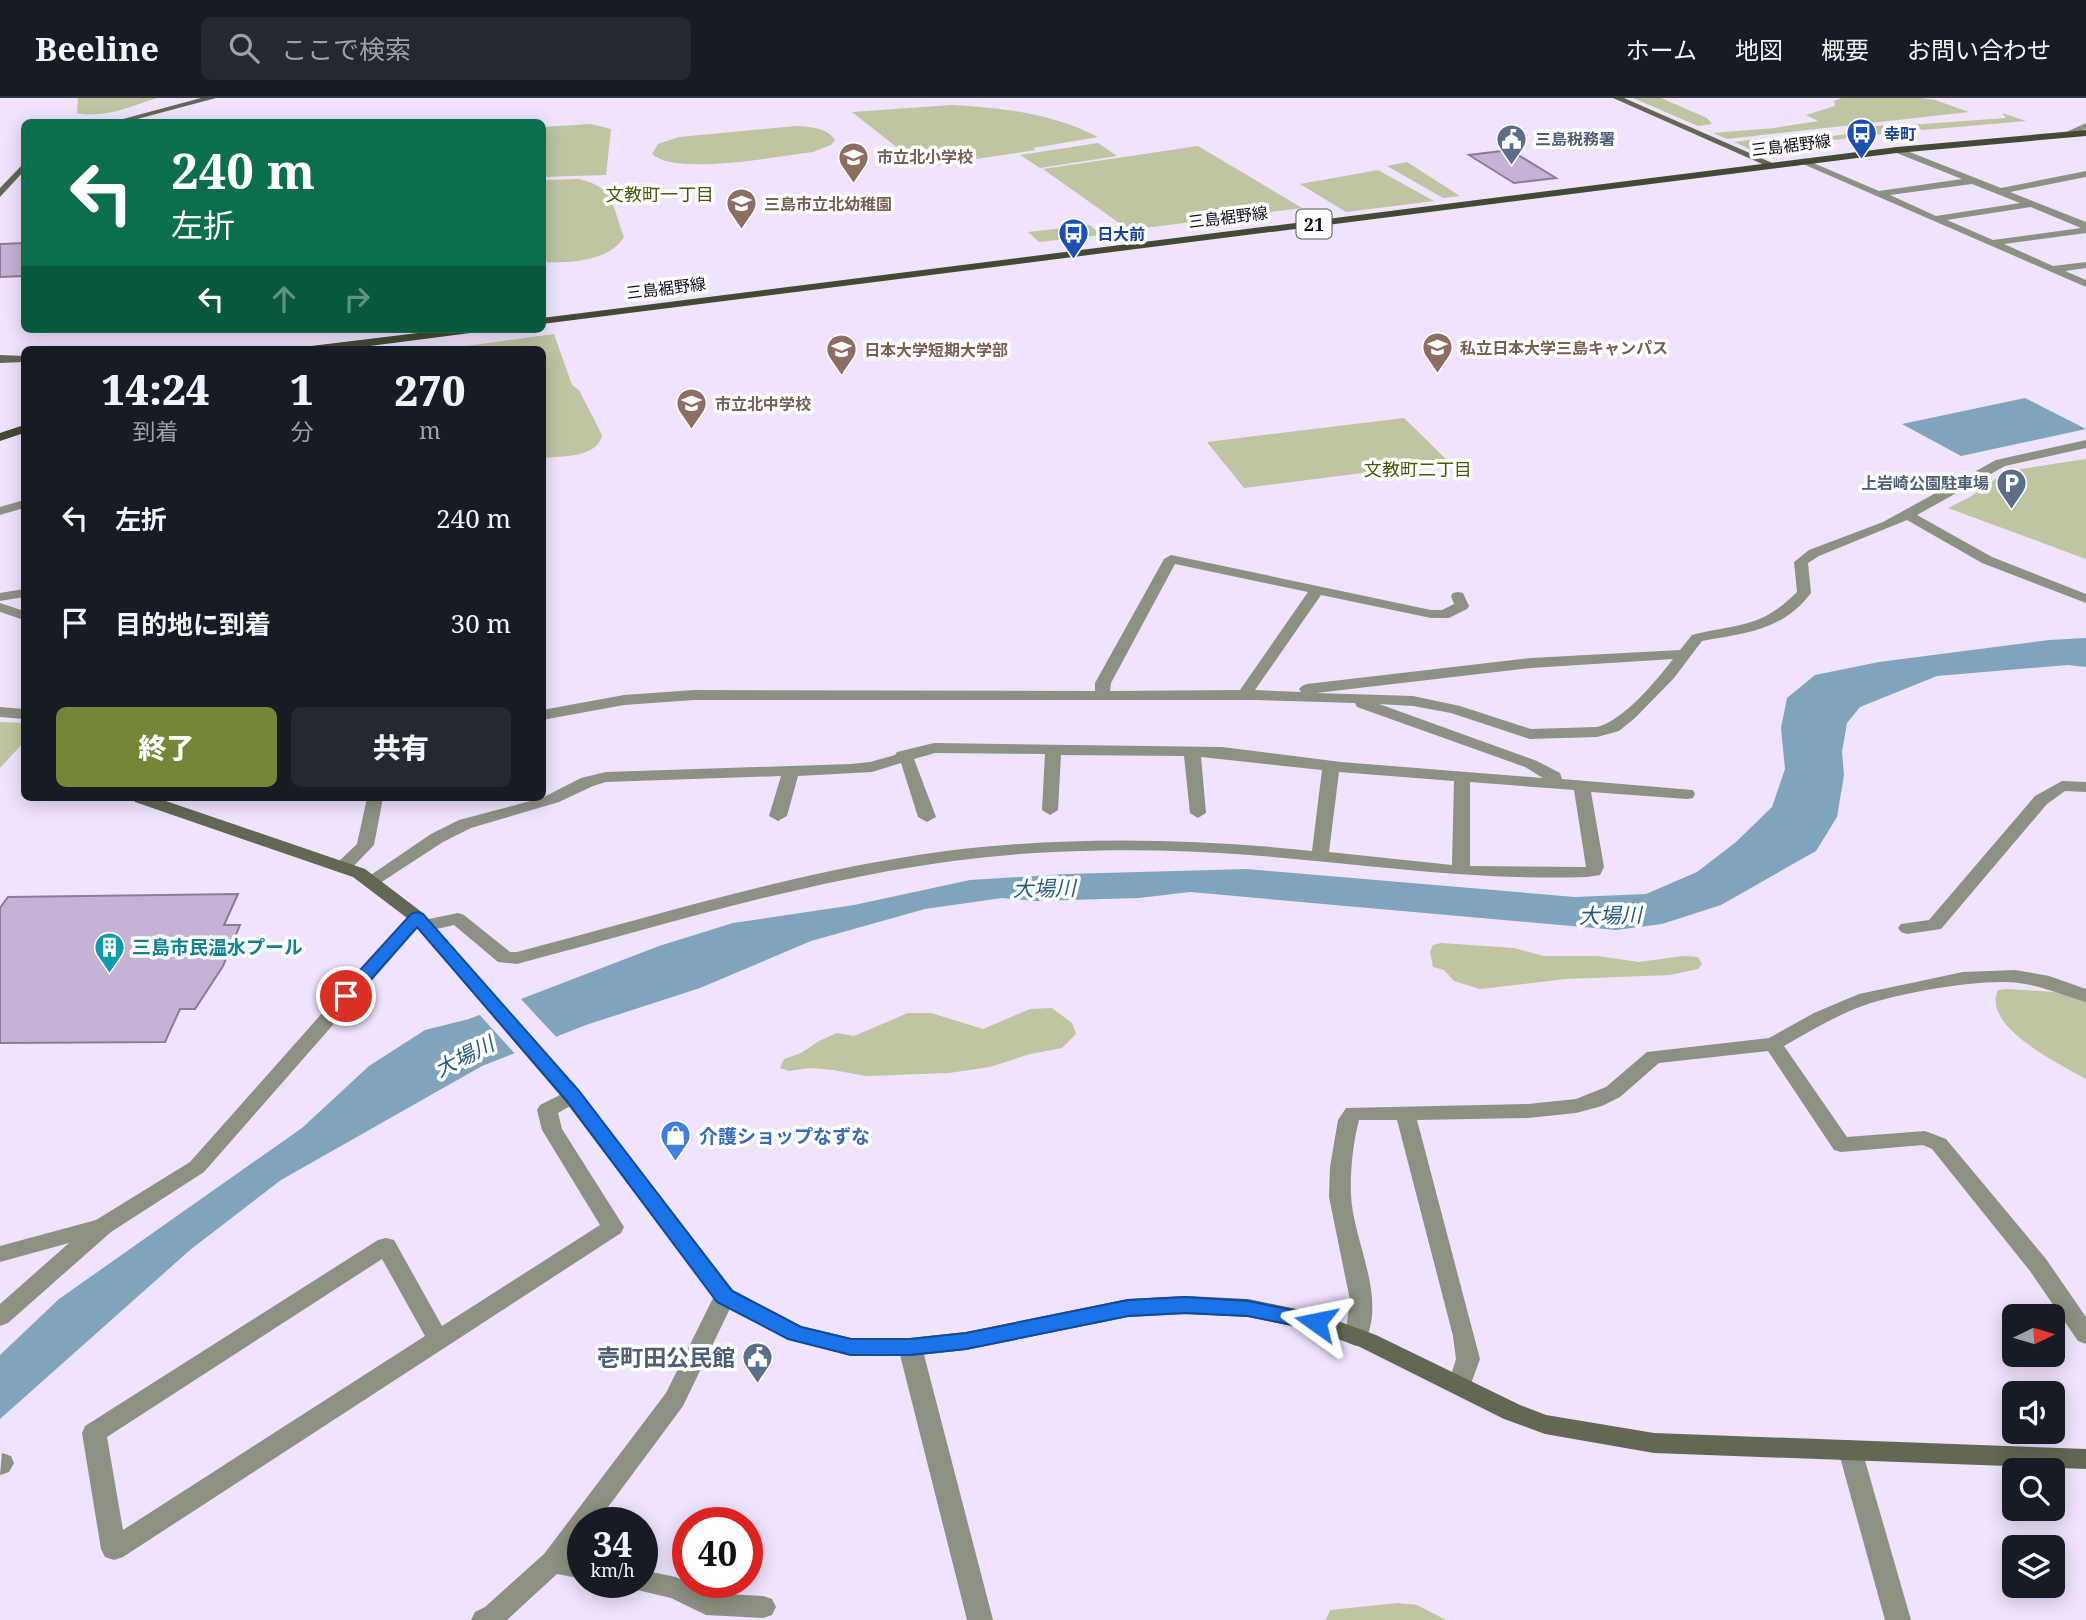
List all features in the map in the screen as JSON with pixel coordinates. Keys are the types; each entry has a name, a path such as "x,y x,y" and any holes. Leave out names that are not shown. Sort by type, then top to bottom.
{"main road":[{"name":"三島裾野線","path":"546,320 1772,165 2086,132"},
{"path":"343,346 446,333"},
{"path":"0,438 21,430"}],"street":[{"path":"129,119 212,98"},
{"path":"1616,98 1772,165"},
{"path":"2068,133 2086,127"},
{"path":"1897,150 2086,228"},
{"path":"1801,162 2086,284"},
{"path":"1,191 21,169"},
{"path":"2001,191 2085,175"},
{"path":"1877,194 1976,181"},
{"path":"1934,219 2033,204"},
{"path":"1991,243 2086,228"},
{"path":"2052,270 2086,265"},
{"path":"0,359 21,359"},
{"path":"546,714 624,700 694,695 1252,695 1413,701 1454,709 1530,734 1597,732 1613,728 1629,715 1669,675 1683,654 1702,635 1752,629 1775,619 1804,593 1801,562 1814,553 1859,538 1907,515 2001,463 2086,444"},
{"path":"0,511 21,505"},
{"path":"1907,515 1987,560 2086,599"},
{"path":"1102,696 1103,683 1171,559 1438,615 1448,614 1462,606 1458,596"},
{"path":"1252,695 1248,688 1317,590"},
{"path":"0,597 21,594"},
{"path":"0,607 21,615"},
{"path":"1252,695 1531,663 1683,654"},
{"path":"1350,699 1539,768 1554,777 1554,784"},
{"path":"0,712 21,714"},
{"path":"546,800 587,782 606,777 872,767 903,755 944,747 1222,752 1331,766 1688,794"},
{"path":"1050,810 1053,748"},
{"path":"1192,751 1198,813"},
{"path":"903,755 910,765 927,817"},
{"path":"1320,857 1331,766"},
{"path":"778,816 791,771"},
{"path":"1461,870 1462,777"},
{"path":"1906,928 1935,925 2041,800 2062,786 2086,787"},
{"path":"0,1317 103,1226 197,1167 421,922 458,919 505,958 517,958 824,878 935,858 1014,850 1097,846 1247,850 1527,874 1594,871 1582,787"},
{"path":"150,801 343,867 371,881 421,922 572,1096 725,1296 795,1333 822,1342 851,1347 910,1347 966,1341 1128,1308 1185,1305 1248,1308 1316,1322 1356,1337 1512,1412 1545,1424 1654,1443 2086,1459"},
{"path":"343,867 365,845 374,801"},
{"path":"371,881 465,824 543,801"},
{"path":"1356,1337 1361,1300 1340,1197 1340,1167 1348,1120 1353,1114 1528,1111 1576,1107 1613,1092 1654,1057 1773,1044 1821,1017 1866,998 1964,978 2015,976 2042,981 2086,996"},
{"path":"1773,1044 1841,1145 1925,1138 1948,1152 2038,1265 2086,1335"},
{"path":"439,1340 386,1246 117,1418 94,1433 114,1549 439,1340 613,1227 552,1130 547,1110 572,1096"},
{"path":"1405,1113 1464,1336 1468,1359 1460,1385"},
{"path":"0,1254 103,1226"},
{"path":"595,1507 675,1399 725,1296"},
{"path":"910,1347 980,1620"},
{"path":"1850,1450 1898,1620"},
{"path":"484,1620 553,1562 567,1544"},
{"path":"553,1562 567,1565"},
{"path":"658,1584 676,1588 706,1604 762,1607"}],"green space":[{"path":"78,98 157,98 118,111 87,114 77,113"},
{"path":"1633,98 1661,98 1707,118 1712,124 1698,126"},
{"path":"1842,98 1921,98 1969,112 1727,139 1713,133 1818,121 1806,115 1835,106 1834,101"},
{"path":"952,105 1027,113 1063,122 1098,137 1033,148 1036,150 922,167 852,112"},
{"path":"2002,113 2026,121 1923,130 1909,125 2006,118"},
{"path":"591,124 611,129 606,175 546,177 546,127"},
{"path":"1886,125 1907,131 1752,150 1734,142 1750,140 1759,144 1858,133 1853,129"},
{"path":"795,126 823,130 835,140 831,145 813,152 729,163 682,164 652,154 658,144 679,137"},
{"path":"1098,143 1117,156 1040,168 1020,155"},
{"path":"1198,146 1302,208 1129,230 1043,169"},
{"path":"1407,162 1460,196 1443,198 1387,166"},
{"path":"1378,170 1434,201 1346,212 1300,184"},
{"path":"579,179 600,187 614,207 624,237 609,252 598,256 576,261 546,262 546,180"},
{"path":"1090,225 1101,235 1039,242 1028,232"},
{"path":"554,334 572,385 579,390 602,435 599,443 586,452 546,458 546,346 466,346"},
{"path":"1404,418 1449,462 1244,488 1207,442"},
{"name":"上岩崎公園駐車場","path":"2086,459 2086,559 1948,508 1970,497 2007,471"},
{"path":"0,722 21,723 21,745 0,768"},
{"path":"1441,943 1514,948 1544,956 1597,956 1639,962 1683,956 1698,957 1702,964 1698,969 1670,975 1566,979 1480,989 1454,981 1444,970 1433,967 1430,952 1433,945"},
{"path":"1998,990 2055,992 2086,1002 2086,1079 2042,1054 2012,1030 2001,1017 1996,1004"},
{"path":"1052,1008 1072,1023 1076,1034 1062,1048 1030,1054 990,1067 949,1073 866,1076 833,1070 810,1068 789,1071 780,1068 784,1059 801,1053 837,1033 854,1036 908,1013 931,1013 983,1029 1030,1009"},
{"path":"1398,1603 1417,1605 1446,1620 1326,1620 1330,1610"}],"water":[{"path":"2025,398 2086,429 1961,456 1902,424"},
{"name":"大場川","path":"2086,638 2086,667 2068,665 1937,676 1860,707 1847,723 1842,752 1844,775 1837,817 1816,851 1721,905 1662,924 1616,930 1190,892 1139,898 1035,901 1002,898 925,909 811,941 700,988 586,1025 482,1066 281,1180 190,1250 0,1419 0,1355 59,1299 302,1128 369,1066 425,1030 469,1019 659,946 733,923 854,905 970,880 1066,874 1247,869 1575,897 1646,894 1697,872 1736,842 1772,807 1785,769 1781,728 1787,698 1815,675 1879,662 2049,640"}],"pier":[{"path":"519,997 559,1040 517,1056 477,1012"}],"building":[{"name":"三島税務署","path":"1510,150 1556,178 1514,183 1469,155"},
{"path":"21,243 21,276 0,277 0,244"},
{"name":"三島市民温水プール","path":"238,894 224,925 240,925 223,966 195,1009 180,1009 165,1042 0,1043 0,908 8,897"}],"place":[{"name":"幸町","path":"1861,161"},
{"name":"三島税務署","path":"1512,166"},
{"name":"市立北小学校","path":"854,184"},
{"name":"三島市立北幼稚園","path":"741,231"},
{"name":"日大前","path":"1074,261"},
{"name":"私立日本大学三島キャンパス","path":"1437,375"},
{"name":"日本大学短期大学部","path":"841,377"},
{"name":"市立北中学校","path":"692,431"},
{"name":"上岩崎公園駐車場","path":"2012,510"},
{"name":"三島市民温水プール","path":"109,974"},
{"name":"介護ショップなずな","path":"676,1163"},
{"name":"壱町田公民館","path":"758,1384"}],"district":[{"name":"文教町一丁目","path":"660,194"},
{"name":"文教町二丁目","path":"1418,469"}],"route":[{"path":"346,996 417,917 572,1096 725,1296 795,1333 822,1342 851,1347 910,1347 966,1341 1128,1308 1185,1305 1248,1308 1316,1322"}]}
